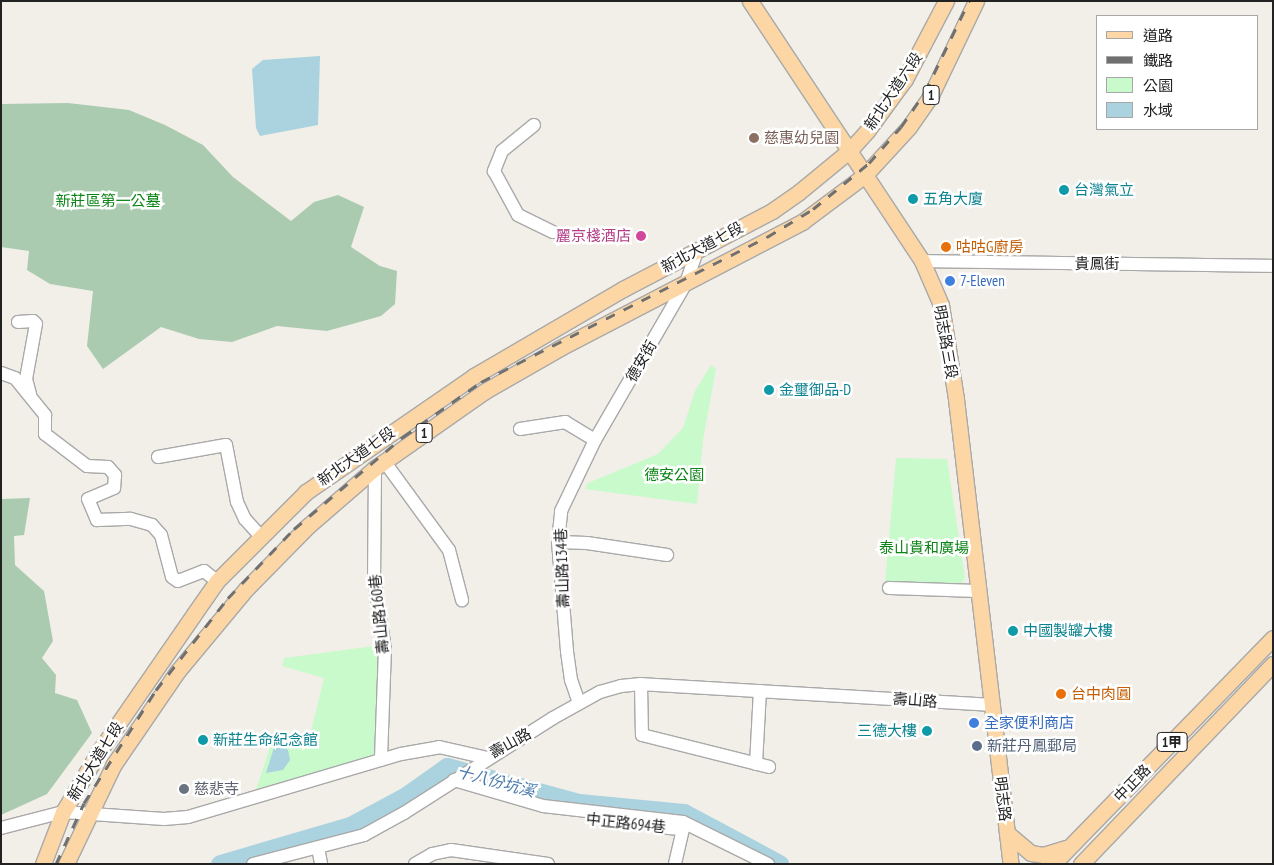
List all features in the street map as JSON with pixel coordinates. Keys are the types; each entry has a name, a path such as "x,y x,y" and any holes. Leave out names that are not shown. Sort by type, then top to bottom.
{"main road":[{"name":"明志路三段","path":"750,1 922,261 941,305 947,329 991,705"},
{"name":"新北大道六段","path":"849,152 905,79 946,1"},
{"name":"新北大道六段","path":"865,175 909,126 931,95 976,1"},
{"name":"新北大道七段","path":"43,864 63,812 100,750 218,582 306,492 474,376 698,249 772,211 849,152"},
{"name":"新北大道七段","path":"66,864 88,814 114,764 173,678 227,612 308,526 380,464 484,391 802,222 865,175"},
{"name":"中正路","path":"1053,864 1273,638"},
{"name":"中正路","path":"1081,864 1273,664"},
{"name":"明志路","path":"991,705 1011,864"},
{"path":"1007,833 1019,846 1043,856 1072,845"}],"street":[{"path":"534,125 502,150 494,171 518,215 553,232"},
{"name":"德安街","path":"595,440 686,283 698,249"},
{"name":"貴鳳街","path":"922,261 1273,266"},
{"path":"18,322 33,321 36,324 26,379 31,398"},
{"path":"1,373 15,378 45,415 46,434 87,466 108,468 115,476 114,488 88,499 97,520 131,519 152,525 161,535 172,577 178,581 204,571 218,582"},
{"path":"520,429 565,422 595,440"},
{"name":"壽山路134巷","path":"579,703 571,680 567,651 558,542 561,511 595,440"},
{"path":"158,458 226,445 237,502 245,519 260,537"},
{"path":"380,464 449,550 462,600"},
{"name":"壽山路160巷","path":"380,464 374,578 385,649 381,760"},
{"path":"558,542 587,542 667,555"},
{"path":"889,588 978,591"},
{"path":"642,684 642,734 769,767"},
{"name":"壽山路","path":"1,828 63,812 164,819 188,817 381,760 438,747 484,759 600,692 642,684 991,705"},
{"path":"756,764 760,691"},
{"path":"261,862 364,835 455,780 484,759"},
{"path":"455,780 543,806 684,822 768,864"},
{"name":"中正路694巷","path":"535,813 682,830 675,864"},
{"path":"318,848 321,864"},
{"path":"415,864 432,854 451,850 506,861 548,864"}],"green space":[{"name":"新莊區第一公墓","path":"68,103 129,110 165,125 203,145 233,177 291,221 314,202 338,195 364,207 351,247 380,266 397,271 395,304 381,316 327,331 277,326 232,342 199,339 161,327 103,369 87,346 93,291 50,284 27,270 29,251 1,247 1,104"},
{"name":"德安公園","path":"711,365 716,369 703,440 697,504 585,489 588,483 658,454 683,428 695,391"},
{"name":"泰山貴和廣場","path":"896,458 947,459 965,578 959,587 885,583"},
{"path":"30,498 24,535 14,536 15,565 44,591 53,641 42,658 56,675 55,693 77,700 92,733 47,794 1,815 1,499"},
{"path":"382,645 377,755 256,790 275,732 309,739 324,678 282,666 284,658"}],"water":[{"path":"320,56 318,125 260,136 256,128 252,69 263,60"},
{"path":"276,741 288,750 290,760 283,770 266,773"}],"waterway":[{"name":"十八份坑溪","path":"220,864 350,826 406,796 447,767 579,803 684,813 779,864"}],"railway":[{"path":"56,864 84,803 156,690 228,598 294,529 403,437 481,382 767,237 813,209 869,163 901,127 925,92 969,1"}],"place":[{"name":"慈惠幼兒園","path":"754,138"},
{"name":"台灣氣立","path":"1064,190"},
{"name":"五角大廈","path":"913,199"},
{"name":"麗京棧酒店","path":"641,236"},
{"name":"咕咕G廚房","path":"946,247"},
{"name":"7-Eleven","path":"950,281"},
{"name":"金璽御品-D","path":"769,390"},
{"name":"中國製罐大樓","path":"1013,631"},
{"name":"台中肉圓","path":"1061,694"},
{"name":"全家便利商店","path":"974,723"},
{"name":"三德大樓","path":"927,731"},
{"name":"新莊生命紀念館","path":"203,740"},
{"name":"新莊丹鳳郵局","path":"977,746"},
{"name":"慈悲寺","path":"184,789"}]}
